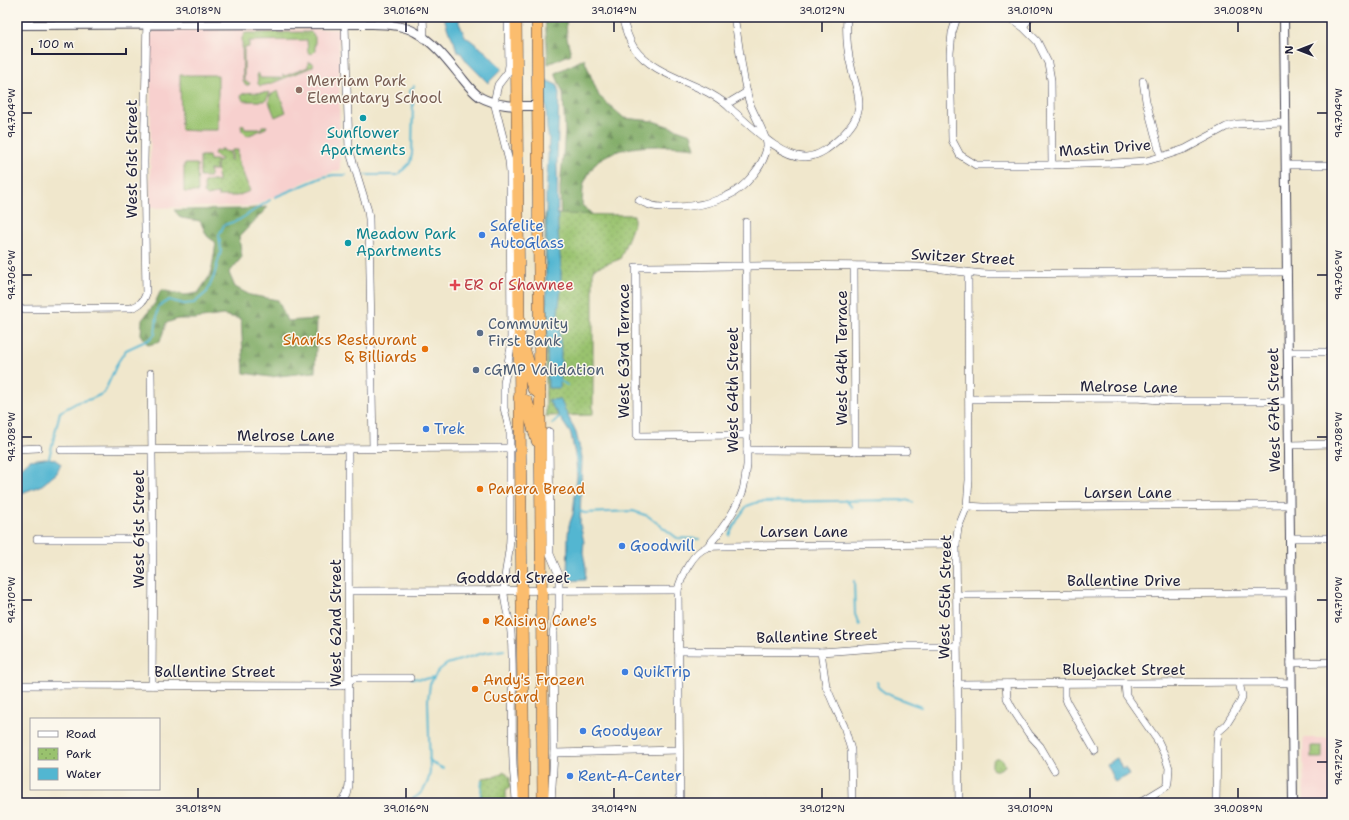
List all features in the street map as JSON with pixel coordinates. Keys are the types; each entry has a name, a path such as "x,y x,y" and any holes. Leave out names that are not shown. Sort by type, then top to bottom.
{"highway":[{"path":"516,17 524,803"},
{"path":"536,17 538,106 543,803"},
{"path":"518,330 530,367 530,379 533,390 540,394"},
{"path":"519,398 527,401 540,454"},
{"path":"540,414 549,432"}],"street":[{"path":"311,17 320,21"},
{"path":"423,17 424,39"},
{"path":"508,17 508,72 498,85 494,102 509,161 510,173 511,347 505,373 504,398 511,448 510,549 504,577 504,601 511,630 513,663 513,762 516,803"},
{"path":"622,17 630,41 634,48 653,65 698,87 727,104 776,146 788,153 806,157 826,150 846,132 853,123 857,114 859,105 848,50 847,17"},
{"path":"639,200 650,206 696,206 728,196 744,184 757,170 765,154 767,144 747,92 734,17"},
{"name":"Mastin Drive","path":"957,17 952,33 950,53 952,140 955,149 967,161 981,165 1130,163 1146,161 1184,149 1226,127 1237,124 1285,122"},
{"path":"1008,17 1023,27 1037,41 1048,63 1051,75 1052,165"},
{"path":"1023,27 1030,17"},
{"name":"West 67th Street","path":"1284,17 1293,803"},
{"name":"West 61st Street","path":"17,309 131,308 138,306 143,301 146,294 144,162 146,21"},
{"path":"18,23 320,21 345,24 394,26 414,31 438,49 470,88 480,96 494,102 516,106 538,106"},
{"path":"345,24 349,149 368,211 369,219 373,448"},
{"path":"1143,81 1146,101 1161,157"},
{"path":"727,104 747,92"},
{"path":"1286,165 1332,165"},
{"name":"West 64th Street","path":"707,547 717,535 740,498 745,480 746,222"},
{"name":"West 64th Terrace","path":"854,266 855,451"},
{"name":"Switzer Street","path":"636,267 921,267 968,273 1287,272"},
{"name":"West 63rd Terrace","path":"636,267 637,436 746,435"},
{"name":"West 65th Street","path":"959,803 956,544 958,528 967,506 970,480 968,273"},
{"path":"1288,352 1332,352"},
{"name":"West 61st Street","path":"151,373 153,539 152,685"},
{"path":"504,398 519,398"},
{"name":"Melrose Lane","path":"970,399 1136,398 1171,401 1288,401"},
{"path":"549,432 550,554 559,575 559,608 553,632 554,753 551,803"},
{"path":"1289,445 1332,444"},
{"path":"17,449 38,448"},
{"name":"Melrose Lane","path":"61,450 511,448"},
{"name":"West 62nd Street","path":"339,803 346,797 349,785 348,449"},
{"path":"746,450 906,451"},
{"name":"Larsen Lane","path":"967,506 1290,505"},
{"path":"37,538 153,539"},
{"path":"1290,538 1332,538"},
{"name":"Larsen Lane","path":"707,547 956,544"},
{"path":"680,803 678,590 683,572 694,557 707,547"},
{"name":"Goddard Street","path":"349,591 678,590"},
{"name":"Ballentine Drive","path":"957,595 1290,593"},
{"name":"Ballentine Street","path":"678,651 821,652 904,646 957,646"},
{"path":"821,652 826,686 844,726 851,750 852,803"},
{"path":"1291,663 1332,662"},
{"name":"Ballentine Street","path":"17,685 341,686 354,678 410,678"},
{"path":"1216,803 1218,732 1226,725 1241,701 1242,696 1239,682"},
{"path":"1065,683 1065,696 1067,702 1095,751"},
{"path":"1125,683 1126,695 1158,741 1169,768 1167,786 1139,803"},
{"name":"Bluejacket Street","path":"957,684 1291,683"},
{"path":"1006,684 1006,698 1029,734 1040,746 1054,770"},
{"path":"554,753 679,750"}],"shaded area":[{"path":"339,29 340,170 313,178 254,206 150,208 151,33 155,30"},
{"path":"1303,738 1332,738 1332,803 1304,803"}],"green space":[{"path":"545,17 566,17 567,38 571,54 548,64"},
{"path":"311,32 315,37 315,51 312,54 308,53 307,40 249,41 249,47 244,48 244,81 250,83 249,85 246,85 243,82 242,38 245,33"},
{"path":"584,59 599,96 624,118 653,121 691,134 695,148 645,146 609,154 599,160 593,167 584,183 583,189 582,205 593,215 561,237 560,188 565,132 563,93 555,73"},
{"path":"308,62 314,65 270,84 260,86 258,84 257,73 259,74 260,78 281,78 283,77 283,74 285,76 308,67"},
{"path":"180,75 218,75 218,130 181,130"},
{"path":"278,91 286,112 275,117 269,102 270,95"},
{"path":"270,92 264,101 244,101 241,95 247,93"},
{"path":"243,124 245,129 261,129 262,126 267,126 266,128 247,136 242,131 241,126"},
{"path":"220,149 230,152 230,160 232,160 232,150 238,150 238,160 250,191 237,196 218,196 218,192 208,196 204,193 204,182 215,181 218,183 217,161 221,160 214,154 215,151 220,151"},
{"path":"200,156 209,156 210,160 216,160 216,170 210,170 210,177 200,177"},
{"path":"184,164 197,164 198,192 184,192"},
{"path":"268,207 239,237 242,257 229,273 235,287 250,295 278,300 287,321 317,319 315,372 270,377 244,373 241,319 223,315 195,319 178,319 166,323 160,342 148,345 141,334 142,320 155,303 161,290 185,295 198,293 211,274 216,243 207,236 200,221 181,218 174,210 243,209"},
{"path":"545,214 634,215 634,223 620,259 593,269 593,415 546,416"},
{"path":"1311,746 1322,746 1322,758 1311,758"},
{"path":"995,758 999,758 1004,762 1005,766 997,770 992,769 992,762"},
{"path":"504,771 510,778 510,788 506,789 506,803 481,803 482,778 497,776"}],"water":[{"path":"444,17 459,17 459,23 465,36 487,53 502,69 488,83 468,63 460,52 457,52"},
{"path":"543,80 557,85 559,93 557,163 558,232 561,267 561,290 558,313 561,352 560,388 548,388 546,196 549,139"},
{"path":"560,399 576,433 582,457 580,524 584,542 583,552 586,569 585,580 567,581 568,535 569,525 573,514 577,476 576,460 571,434 548,400"},
{"path":"45,458 54,459 61,464 57,473 42,485 17,495 17,472 30,460"},
{"path":"1117,758 1122,769 1125,768 1129,775 1115,782 1106,764"}],"waterway":[{"path":"365,175 398,175 410,163 412,154 413,102 410,91 414,86"},
{"path":"275,197 323,177 346,175"},
{"path":"49,458 60,412 78,402 91,399 104,393 118,362 126,350 150,339 155,334 158,307 169,300 184,304 194,303 207,292 214,276 221,251 219,235 224,225 239,220 270,200"},
{"path":"559,380 567,385"},
{"path":"552,424 561,415"},
{"path":"845,500 852,507"},
{"path":"729,535 747,506 758,502 906,500 912,502"},
{"path":"578,510 584,513 633,511 648,516 677,538 700,539"},
{"path":"854,581 855,614 859,625"},
{"path":"403,803 409,801 422,792 429,777 428,700 430,684 434,677 439,670 447,664 483,653 504,650"},
{"path":"411,678 425,679 434,677"},
{"path":"877,682 880,689 887,694 921,707"},
{"path":"429,759 434,764 444,769"},
{"path":"480,803 482,780"}],"place":[{"name":"Merriam Park Elementary School","path":"299,90"},
{"name":"Sunflower Apartments","path":"363,118"},
{"name":"Safelite AutoGlass","path":"482,235"},
{"name":"Meadow Park Apartments","path":"348,243"},
{"name":"ER of Shawnee","path":"455,285"},
{"name":"Community First Bank","path":"480,333"},
{"name":"Sharks Restaurant & Billiards","path":"425,349"},
{"name":"cGMP Validation","path":"476,370"},
{"name":"Trek","path":"426,429"},
{"name":"Panera Bread","path":"480,489"},
{"name":"Goodwill","path":"622,546"},
{"name":"Raising Cane's","path":"486,621"},
{"name":"QuikTrip","path":"625,672"},
{"name":"Andy's Frozen Custard","path":"475,689"},
{"name":"Goodyear","path":"583,731"},
{"name":"Rent-A-Center","path":"570,776"}]}
